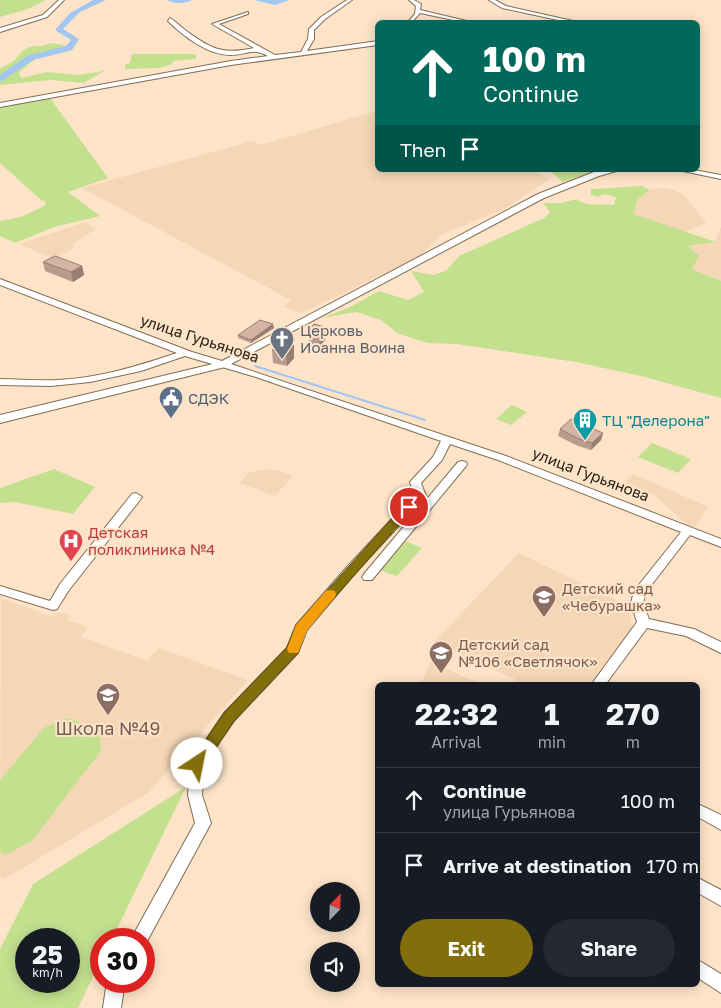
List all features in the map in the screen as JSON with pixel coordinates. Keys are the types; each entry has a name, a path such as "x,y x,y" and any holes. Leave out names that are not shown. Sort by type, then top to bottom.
{"main road":[{"path":"0,419 221,365"}],"street":[{"path":"0,30 45,16 62,0"},
{"path":"303,54 311,39 311,30 323,18 350,0"},
{"path":"411,0 419,5 418,11 411,20"},
{"path":"491,0 504,7 566,20"},
{"path":"418,11 459,20"},
{"path":"246,13 215,24 274,57"},
{"path":"170,20 181,30 224,54 258,49"},
{"path":"0,105 231,63 375,43"},
{"path":"221,365 541,196 609,172"},
{"path":"693,172 721,177"},
{"name":"улица Гурьянова","path":"0,282 184,352 221,365 259,374 559,479 721,543"},
{"path":"0,382 58,383 92,379 133,370 184,352"},
{"path":"145,928 203,823 195,795 197,764 229,717 293,650 301,628 351,570 420,496 415,482 438,458 447,440"},
{"path":"368,577 462,464"},
{"path":"0,590 53,606 64,587 136,497"},
{"path":"644,623 637,603 640,591 688,530"},
{"path":"644,623 689,632 721,648"},
{"path":"600,682 644,623"},
{"path":"700,811 721,823"},
{"path":"700,886 721,899"},
{"path":"700,969 721,984"},
{"path":"112,1008 114,993"}],"shaded area":[{"path":"375,112 375,172 535,172 550,179 506,208 441,235 420,256 302,313 284,307 291,300 82,188 253,141 261,145"},
{"path":"667,188 683,194 706,223 685,232 633,214 638,199 652,189"},
{"path":"86,222 96,229 73,244 73,248 54,259 19,244"},
{"path":"721,227 721,281 692,269 688,246 715,242"},
{"path":"266,469 293,476 275,496 240,483 248,473"},
{"path":"633,474 709,507 695,527 688,525 654,495 625,482"},
{"name":"Детский сад «Чебурашка»","path":"519,553 628,606 633,631 594,682 521,682 434,642"},
{"name":"Школа №49","path":"1,598 53,617 57,612 70,616 67,620 88,627 81,637 148,661 158,648 248,680 149,792 4,879 0,877"},
{"name":"Детский сад №106 «Светлячок»","path":"431,662 476,682 421,682"}],"green space":[{"path":"0,0 46,0 28,9 0,17"},
{"path":"50,43 64,45 70,51 37,58 19,72 21,78 47,72 78,75 105,71 83,83 51,80 0,85 0,68 11,63 26,49"},
{"path":"132,54 196,54 196,59 173,61 172,64 160,68 125,69 125,64 130,63"},
{"path":"50,98 108,178 68,192 100,216 54,227 15,243 0,236 0,221 21,217 46,205 44,200 42,201 0,163 0,107"},
{"path":"551,172 592,172 563,182"},
{"path":"642,186 650,190 638,199 633,214 716,242 688,246 699,256 692,269 721,281 721,398 641,376 576,362 457,344 427,343 397,333 381,320 357,312 321,318 348,308 379,291 408,300 424,292 411,271 434,275 447,270 459,256 544,218 550,212 543,203 561,203 577,199 590,204 614,205 616,197 604,194 598,197 591,195 591,189"},
{"path":"512,405 527,412 511,425 496,419"},
{"path":"652,443 691,459 678,473 638,457"},
{"path":"54,469 95,487 73,514 15,502 0,503 0,488"},
{"path":"403,540 422,548 397,576 379,570"},
{"path":"69,718 99,730 101,751 32,841 5,855 0,852 0,780 44,728"},
{"path":"186,787 117,928 90,928 90,983 78,1008 0,1008 0,949 33,884"}],"building":[{"path":"55,256 82,266 71,272 43,262"},
{"path":"260,320 273,324 251,340 238,335"},
{"path":"314,324 325,327 319,333 309,330"},
{"path":"280,342 294,345 286,353 272,350"},
{"path":"571,419 603,433 592,443 579,439 560,429"}],"waterway":[{"path":"0,79 30,58 69,48 75,39 59,30 78,11 102,0"},
{"path":"171,0 188,0"},
{"path":"258,0 275,3 286,0"},
{"path":"255,366 425,420"}],"slow traffic":[{"path":"293,649 301,628 330,594"}],"place":[{"name":"Церковь Иоанна Воина","path":"282,360"},
{"name":"СДЭК","path":"171,419"},
{"name":"ТЦ \"Делерона\"","path":"585,441"},
{"name":"Детская поликлиника №4","path":"71,562"},
{"name":"Детский сад «Чебурашка»","path":"544,618"},
{"name":"Детский сад №106 «Светлячок»","path":"441,674"},
{"name":"Школа №49","path":"108,716"}],"route":[{"path":"197,764 229,717 263,679 293,650 301,628 409,507"}]}
